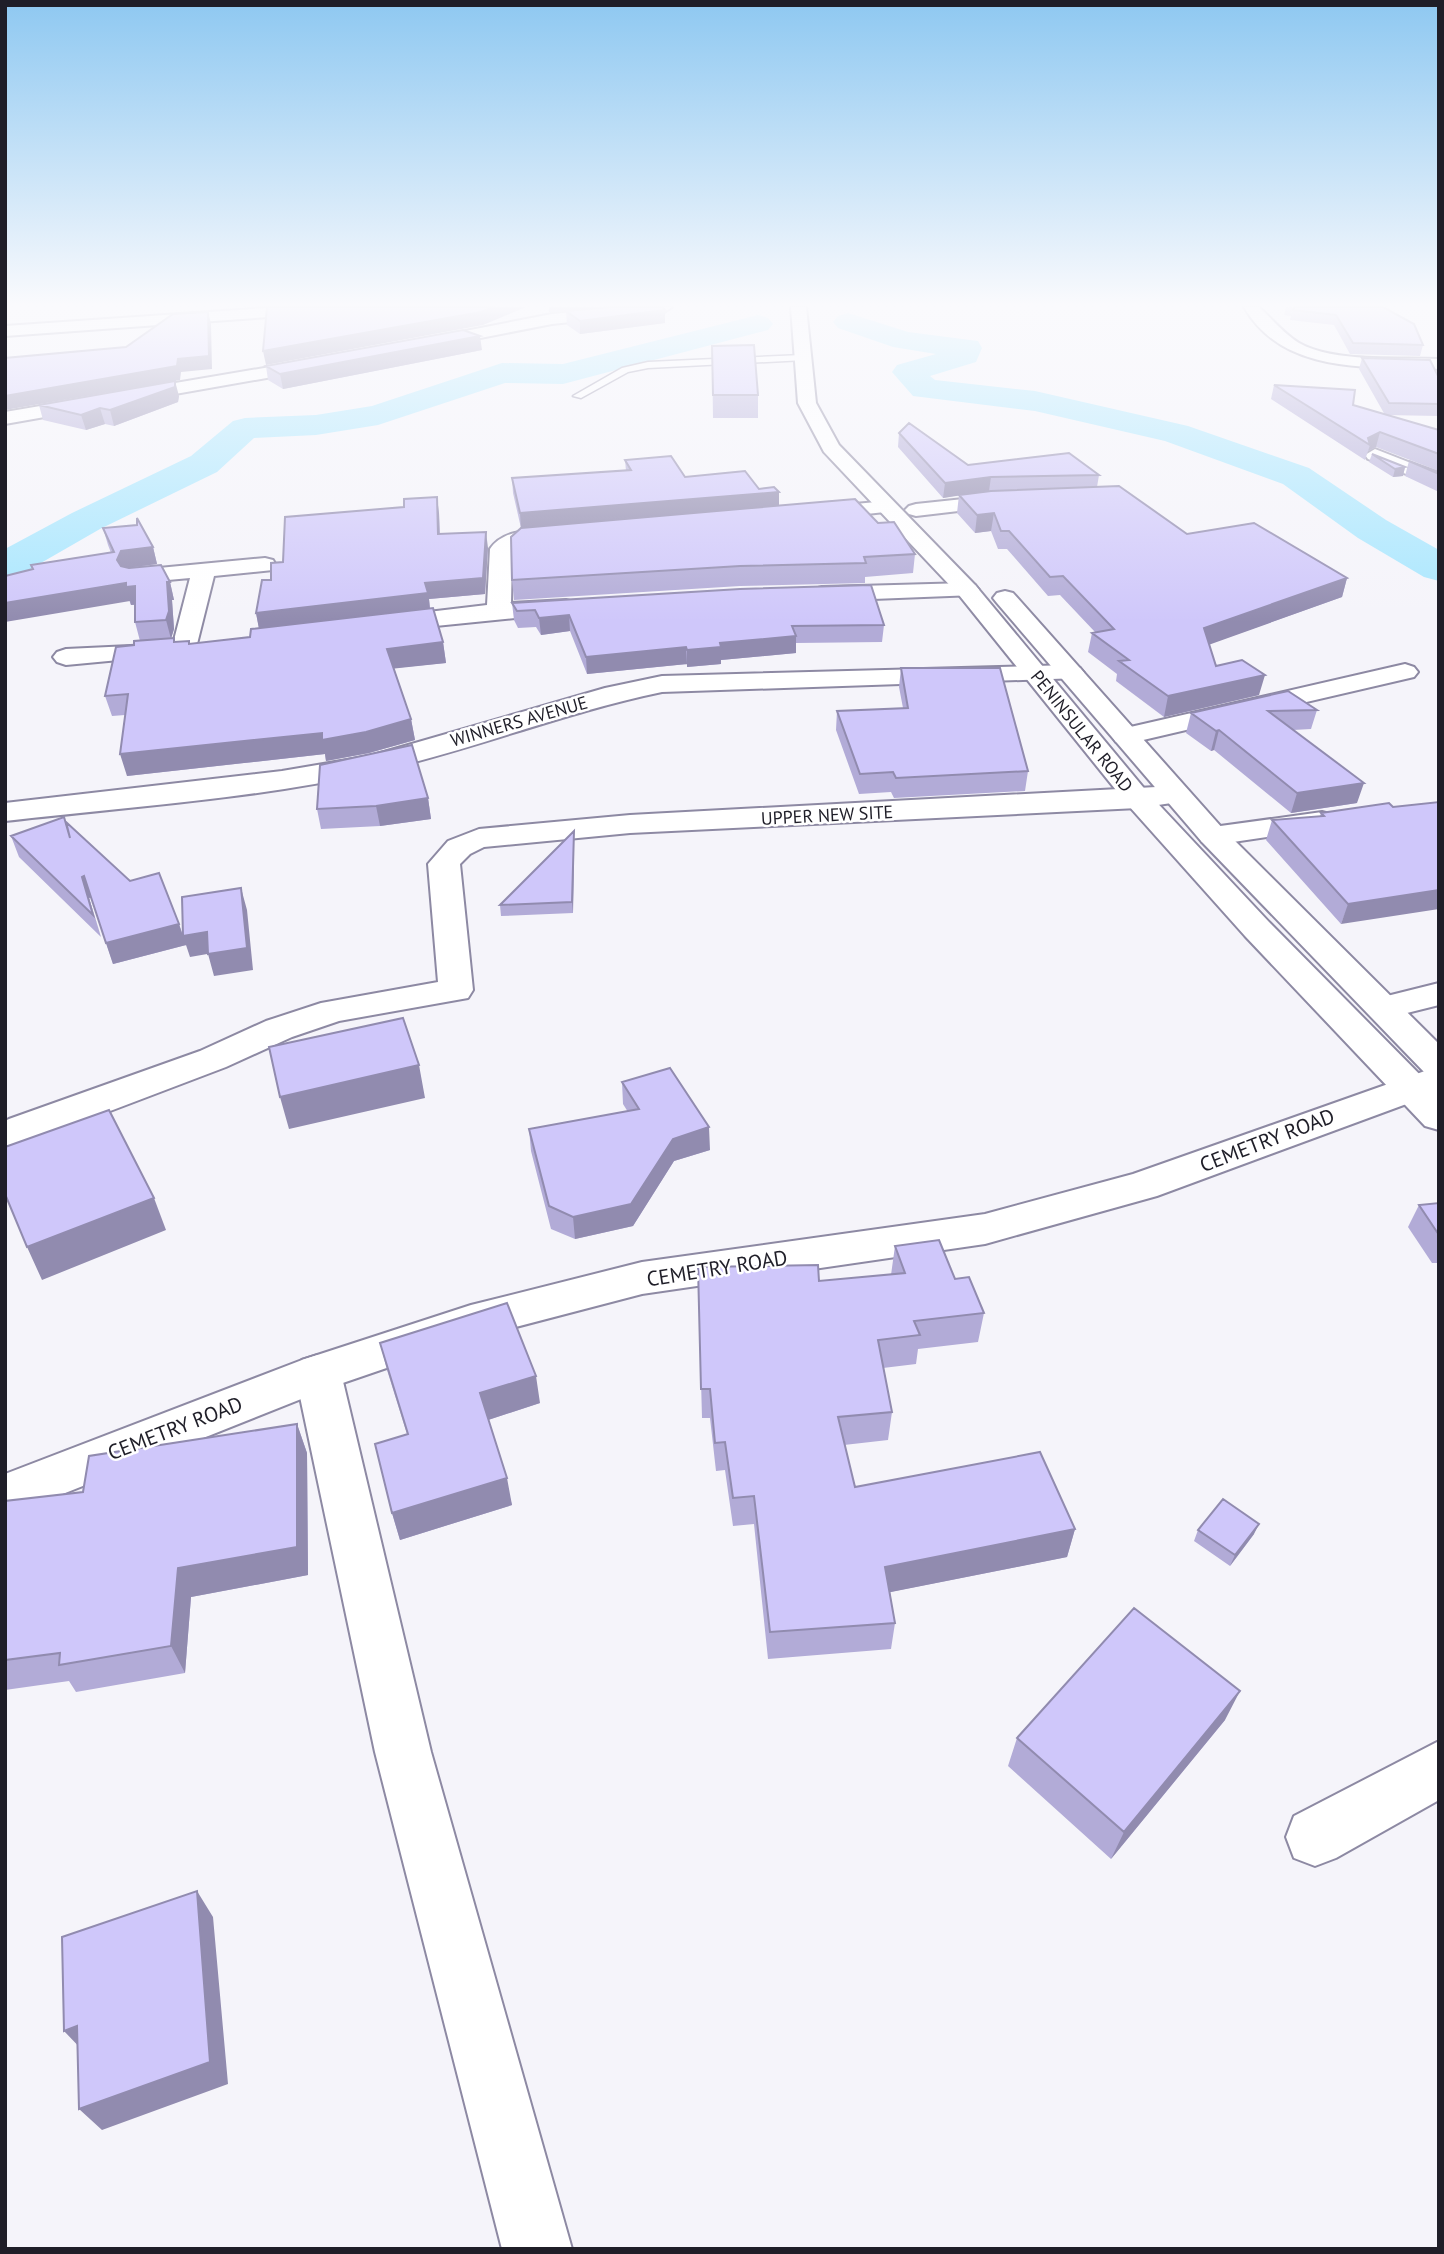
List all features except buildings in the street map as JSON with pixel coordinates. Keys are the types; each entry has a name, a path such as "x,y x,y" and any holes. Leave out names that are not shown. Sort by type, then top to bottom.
{"street":[{"path":"5,418 39,412"},
{"name":"PENINSULAR ROAD","path":"812,412 831,448 967,590 1138,799 1429,1077"},
{"name":"PENINSULAR ROAD","path":"836,412 852,446 1000,592 1213,836 1382,1008 1429,1077 1439,1117"},
{"path":"1375,455 1439,481"},
{"path":"916,510 989,500 1028,499"},
{"path":"790,516 887,508"},
{"path":"499,611 501,549 527,537 582,533"},
{"path":"135,576 265,565"},
{"path":"184,648 204,570"},
{"path":"793,595 967,590"},
{"path":"362,627 499,611 593,605"},
{"path":"66,657 211,645"},
{"name":"WINNERS AVENUE","path":"5,812 282,780 373,764 614,694 662,684 1071,673"},
{"path":"1126,736 1405,673"},
{"name":"UPPER NEW SITE","path":"11,1129 213,1059 279,1029 333,1010 456,990 444,864 449,855 460,846 479,838 630,824 1138,799 1175,794"},
{"path":"1213,836 1344,818"},
{"path":"1382,1008 1439,994"},
{"name":"CEMETRY ROAD","path":"5,1496 318,1373 471,1322 642,1278 985,1228 1143,1186 1429,1077"},
{"path":"318,1373 403,1752 537,2249"},
{"path":"1315,1837 1439,1769"}],"waterway":[{"path":"5,566 86,521 204,464 245,428 316,425 386,412"},
{"path":"1084,412 1176,433 1296,476 1372,529 1439,568"}]}
